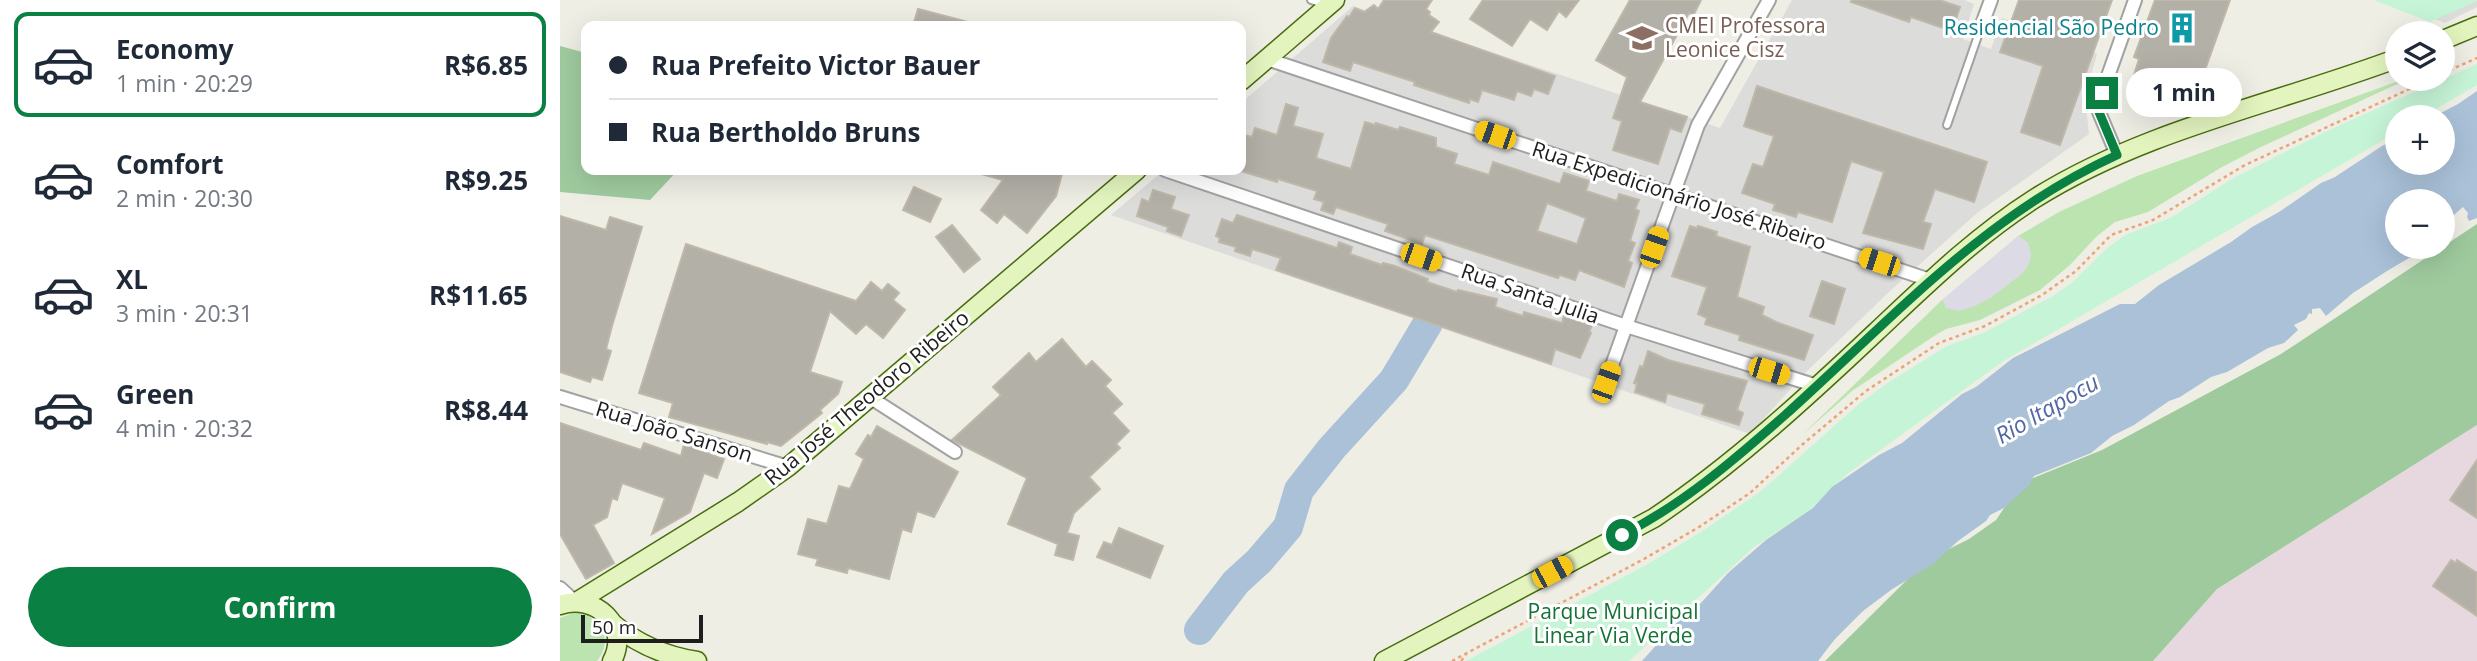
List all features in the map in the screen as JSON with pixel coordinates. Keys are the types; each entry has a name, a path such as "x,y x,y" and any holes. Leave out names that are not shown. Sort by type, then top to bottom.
{"main road":[{"path":"1246,78 1325,2"},
{"path":"2455,35 2477,26"},
{"path":"1384,661 1654,518 1717,475 1817,386 1930,279 2033,199 2078,173 2117,155 2218,117 2385,62"},
{"name":"Rua José Theodoro Ribeiro","path":"571,602 738,502 788,467 1131,175"},
{"path":"571,602 601,610 612,623 643,645 688,659"},
{"path":"612,623 617,642 612,661"},
{"path":"645,661 688,659"}],"street":[{"path":"1606,382 1698,125 1769,0"},
{"path":"1982,27 1991,0"},
{"path":"2117,155 2099,112 2102,93 2135,0"},
{"name":"Rua Expedicionário José Ribeiro","path":"1267,59 1930,279"},
{"name":"Rua Santa Julia","path":"1180,175 1626,326 1817,386"},
{"name":"Rua João Sanson","path":"560,397 788,467"},
{"path":"871,398 955,452"},
{"path":"560,588 571,602"}],"lane":[{"path":"1947,125 1982,27"}],"path":[{"path":"2455,68 2477,58"},
{"path":"1452,661 1699,527 1750,493 1866,391 1938,343 1985,326 2042,295 2076,271 2112,235 2152,220 2245,165 2405,91"},
{"path":"1461,661 1468,652"}],"shaded area":[{"path":"1792,0 1964,0 1974,4 1963,39 1991,49 2002,18 2097,54 2085,97 2089,134 1977,213 1807,371 1750,434 1111,215 1158,175 1246,175 1246,99 1353,6 1720,128"},
{"path":"2383,0 2477,0 2477,7 2449,21 2440,21"},
{"path":"2018,236 2028,243 2031,254 2023,273 1992,297 1975,306 1958,311 1946,308 1943,299"},
{"path":"2477,425 2477,661 2153,661 2217,589"}],"green space":[{"path":"2374,0 2477,0 2427,21"},
{"path":"560,46 581,52 581,175 673,175 650,200 560,192"},
{"name":"Parque Municipal Linear Via Verde","path":"2477,64 2477,85 2443,105 2385,105 2416,91 2455,91 2455,74"},
{"path":"2385,86 2385,90 2222,167 2148,212 2115,222 2040,290 1980,320 1946,329 1934,336 1852,391 1802,435 1943,299 1946,308 2028,243 2018,236 2059,212 2137,176"},
{"name":"Parque Municipal Linear Via Verde","path":"2385,105 2385,139 2002,362 1847,474 1810,510 1754,547 1629,661 1466,661 1646,565 1701,532 1760,492 1860,403 1889,382 1947,346 1983,333 2053,296 2074,281 2106,249 2125,235 2170,218 2237,176"},
{"path":"2477,224 2477,425 2217,589 2153,661 1825,661 1927,560 1969,539 1996,520 2021,483 2102,450 2281,354 2424,259 2455,259 2455,239"},
{"path":"576,612 592,618 602,630 604,645 597,661 560,661 560,618"}],"water":[{"name":"Rio Itapocu","path":"2477,91 2477,218 2469,221 2468,213 2463,207 2455,214 2455,189 2385,189 2385,259 2407,259 2353,293 2326,316 2320,308 2312,309 2312,314 2309,313 2306,319 2294,325 2298,330 2284,343 2268,348 2227,372 2211,377 2112,436 2091,453 2034,476 2029,485 2004,508 1990,515 1934,563 1863,611 1818,661 1642,661 1687,612 1701,603 1728,573 1766,540 1813,508 1832,487 1902,443 1962,394 1976,387 2013,358 2120,304 2135,304 2159,285 2385,145 2385,175 2455,175 2455,106"}],"building":[{"path":"1384,0 1432,0 1426,9 1430,12 1429,15 1439,22 1431,32 1555,76 1548,94 1534,89 1531,96 1517,91 1514,100 1482,90 1478,102 1470,99 1469,103 1353,62 1350,71 1323,62 1331,38 1347,16 1349,17 1355,8 1364,12 1374,5 1378,9"},
{"path":"1483,0 1579,0 1566,17 1559,11 1547,30 1530,19 1512,46 1470,19"},
{"path":"1630,0 1701,0 1693,16 1689,13 1640,102 1687,117 1681,132 1670,128 1658,164 1613,150 1622,121 1613,118 1627,77 1596,60"},
{"path":"1939,0 1960,7 1952,31 1911,17 1909,22 1851,2"},
{"path":"2019,0 2112,0 2060,145 2021,132 2043,66 2000,52"},
{"name":"Residencial São Pedro","path":"2155,0 2230,0 2201,81 2175,72 2166,99 2130,88 2139,59 2134,57"},
{"path":"918,9 964,21 914,21"},
{"path":"1757,86 1987,162 1974,202 1935,189 1923,222 1931,224 1923,249 1863,233 1884,172 1851,161 1832,222 1798,212 1796,217 1773,210 1775,204 1742,193 1753,164 1763,167 1774,136 1744,126"},
{"path":"1286,104 1298,108 1293,126 1323,134 1316,158 1351,169 1365,122 1376,123 1436,138 1436,147 1457,154 1454,164 1489,175 1493,162 1560,184 1564,173 1589,181 1586,191 1617,201 1619,194 1639,200 1635,209 1639,211 1630,241 1635,243 1628,261 1632,263 1624,287 1579,270 1575,280 1560,275 1558,278 1425,235 1422,244 1385,231 1388,224 1336,207 1333,214 1321,210 1324,202 1314,199 1317,191 1246,173 1246,135 1252,137 1255,128 1277,135","holes":["1547,203 1586,218 1577,244 1537,231"]},
{"path":"985,175 1062,175 1056,196 1027,233 1004,214 997,223 981,210 1003,180"},
{"path":"914,187 941,199 930,222 903,210"},
{"path":"1153,190 1175,197 1171,209 1189,215 1181,236 1167,231 1168,227 1137,216 1142,199 1149,202"},
{"path":"1237,215 1337,248 1339,242 1352,247 1350,254 1382,265 1395,266 1428,279 1427,282 1457,292 1458,290 1497,299 1495,307 1523,316 1524,312 1562,323 1564,316 1592,325 1589,332 1591,333 1580,358 1555,349 1551,364 1276,270 1281,258 1252,249 1250,256 1235,251 1236,247 1219,242 1220,238 1216,236 1222,219 1233,223"},
{"path":"560,216 606,230 610,217 642,227 612,326 606,349 611,351 602,380 592,377 590,382 560,372"},
{"path":"952,225 980,259 964,272 936,237"},
{"path":"1690,226 1717,232 1716,236 1750,247 1737,297 1764,307 1762,315 1776,322 1813,335 1804,360 1739,340 1740,335 1705,324 1707,318 1698,314 1707,287 1672,276"},
{"path":"686,244 856,301 871,282 882,291 888,284 899,293 893,300 905,310 883,338 866,324 856,334 830,311 810,372 842,382 838,394 820,410 822,413 781,446 669,417 673,403 639,393"},
{"path":"1822,281 1845,289 1834,324 1810,316"},
{"path":"1062,339 1086,367 1092,361 1111,380 1105,386 1122,404 1112,413 1129,431 1116,444 1120,448 1089,477 1100,489 1074,513 1067,533 1079,536 1073,560 1055,555 1058,544 1008,524 1027,478 952,440 1001,395 993,387 1029,353 1036,362"},
{"path":"1648,351 1668,360 1747,381 1737,410 1743,413 1739,425 1702,414 1705,404 1667,393 1665,402 1635,392 1637,384 1634,383"},
{"path":"560,423 641,450 644,443 681,456 684,444 724,459 717,478 704,473 690,512 652,534 665,498 622,483 617,500 612,498 607,517 593,525 614,563 586,579 560,534"},
{"path":"877,426 958,472 934,517 917,511 911,532 902,529 889,579 848,568 847,573 816,565 818,559 798,554 808,519 827,524 839,486 850,489 864,459 856,454"},
{"path":"2477,460 2477,518 2450,500"},
{"path":"1119,528 1163,546 1150,578 1097,557 1104,542 1112,545"},
{"path":"2451,560 2456,563 2457,560 2477,573 2477,616 2433,586"}],"waterway":[{"path":"1199,630 1236,582 1259,561 1288,527 1299,490 1332,448 1394,380 1428,323"}],"place":[{"name":"Residencial São Pedro","path":"2182,28"},
{"name":"CMEI Professora Leonice Cisz","path":"1642,38"}],"route":[{"path":"1622,535 1654,518 1717,475 1876,332 1930,279 2010,216 2078,173 2117,155 2099,112 2102,93"}]}
